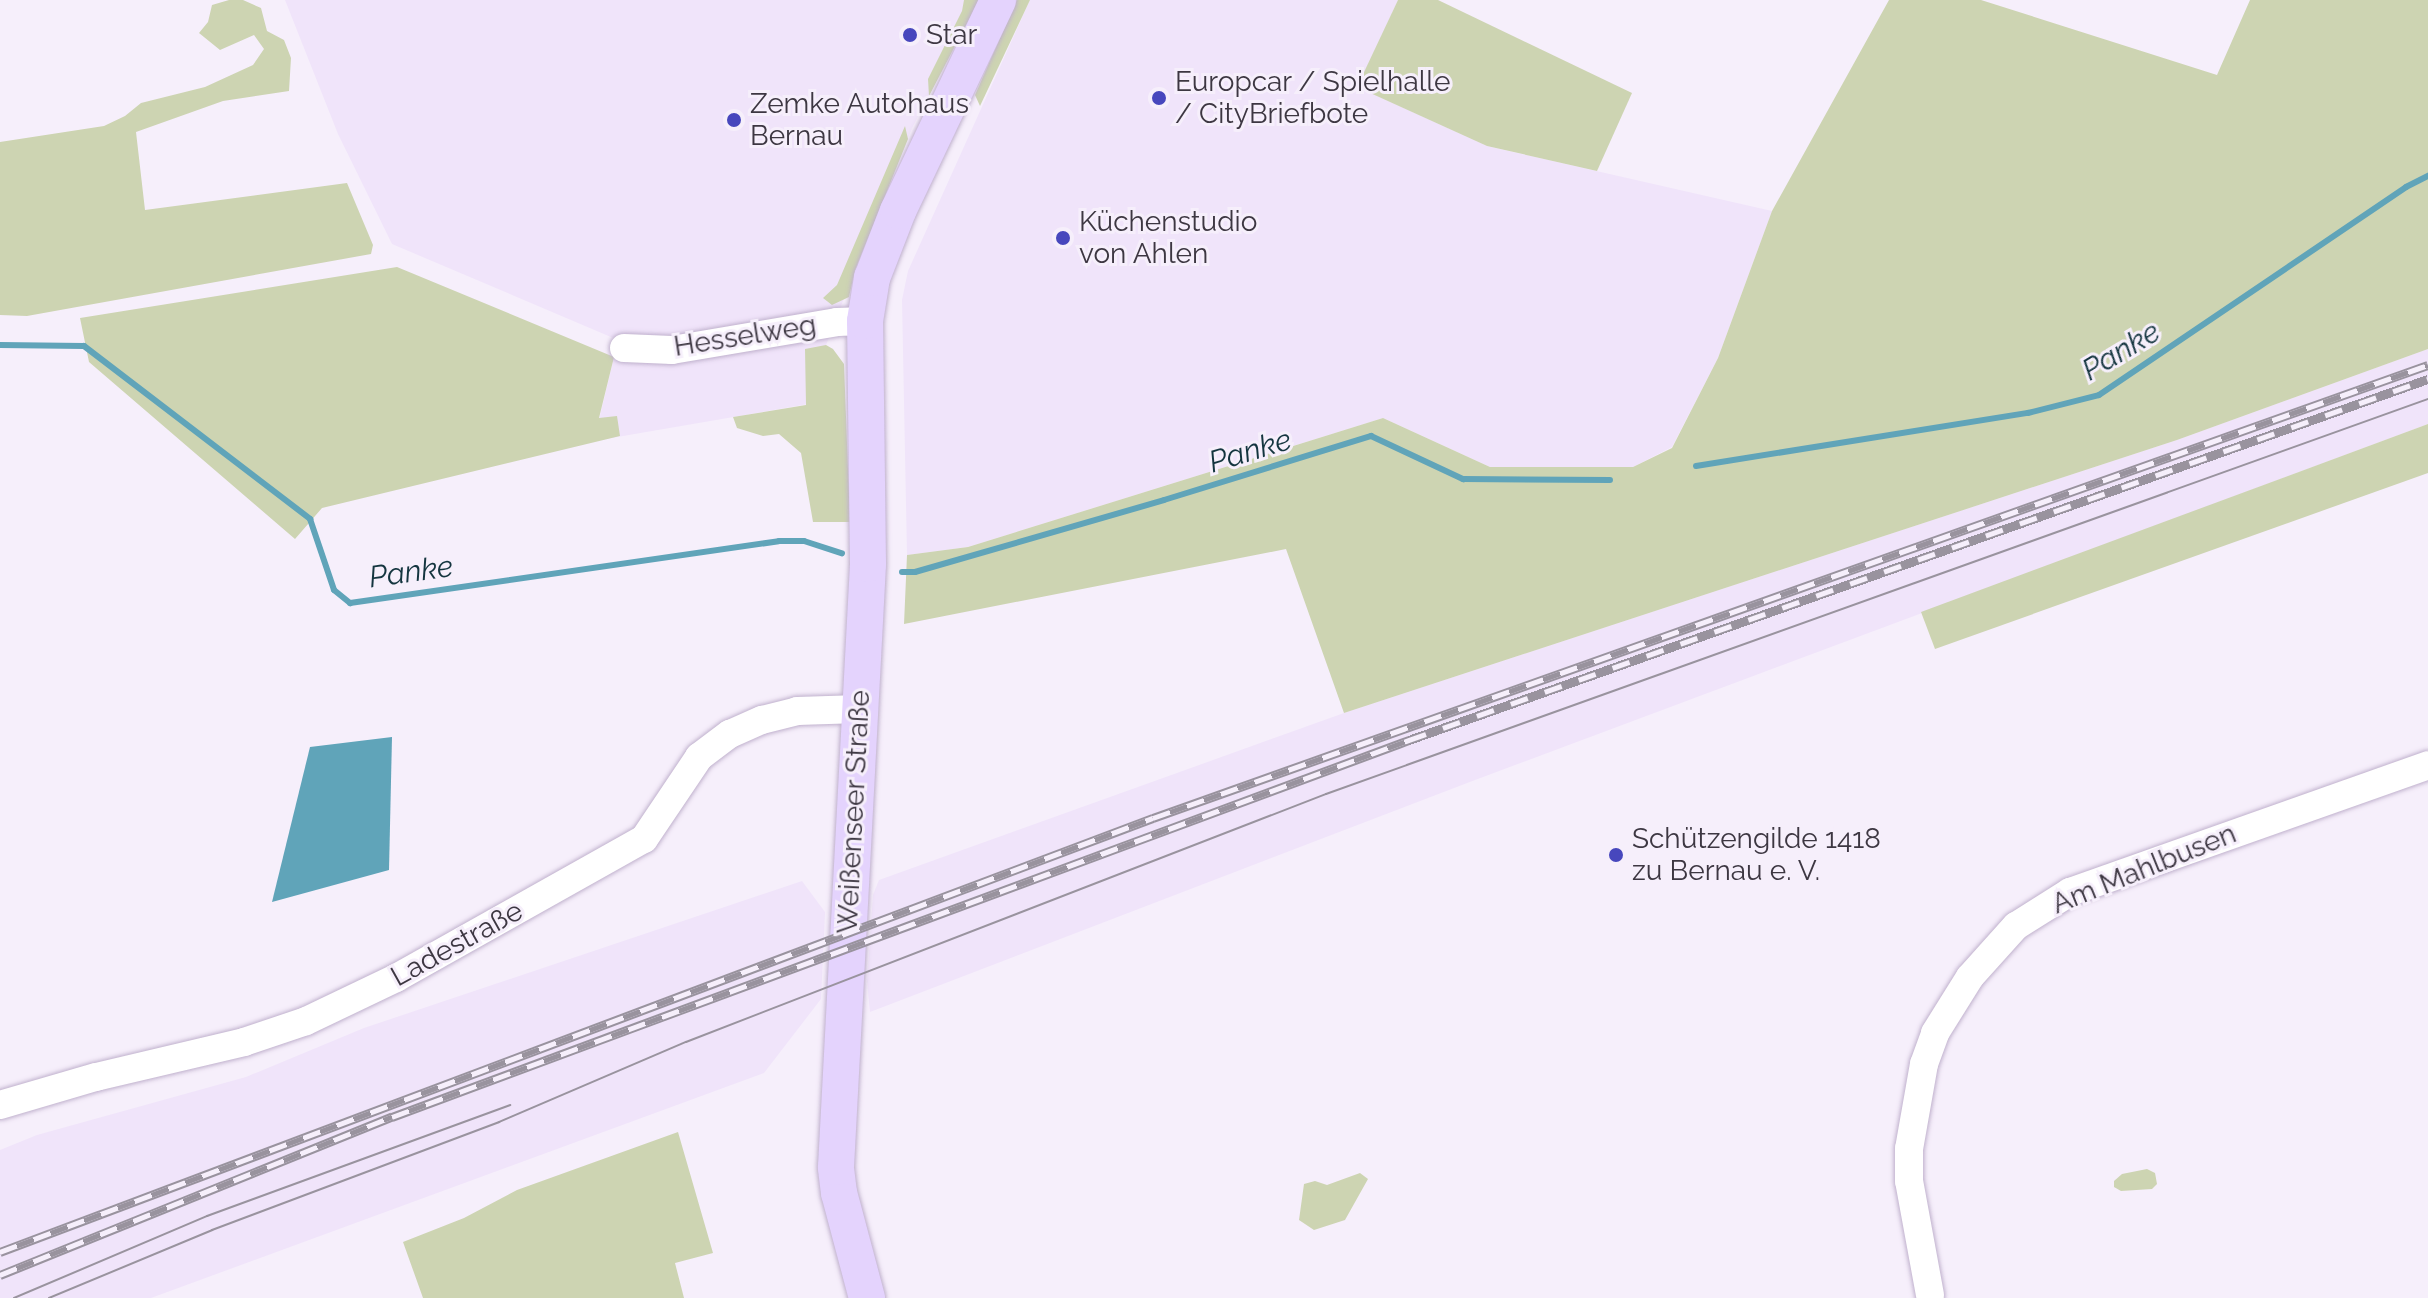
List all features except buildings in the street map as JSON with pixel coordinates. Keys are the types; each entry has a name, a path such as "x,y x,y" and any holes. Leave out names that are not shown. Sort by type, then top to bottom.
{"main road":[{"name":"Weißenseer Straße","path":"867,1298 839,1193 836,1167 868,564 865,321 872,278 898,211 998,0"}],"street":[{"name":"Hesselweg","path":"624,348 672,350 837,322 865,321"},
{"name":"Ladestraße","path":"0,1105 96,1077 244,1042 306,1021 396,978 644,839 699,757 730,734 762,720 797,711 860,709"},
{"name":"Am Mahlbusen","path":"1930,1297 1909,1174 1909,1149 1924,1064 1935,1033 1970,977 2016,926 2070,892 2428,765"}],"shaded area":[{"path":"285,0 979,0 912,128 855,270 826,345 820,402 594,441 618,340 392,244 338,134"},
{"path":"1030,0 1398,0 1358,87 1487,146 1772,211 1718,358 1672,447 1633,467 1490,467 1383,418 968,547 907,555 902,300 908,271"},
{"path":"2428,349 2428,424 1475,780 870,1012 867,982 873,895 879,880 1344,713 2177,440"},
{"path":"802,881 825,912 821,999 764,1073 151,1298 0,1298 0,1150 37,1135 246,1077 364,1028"}],"green space":[{"path":"243,0 261,8 267,31 284,40 291,58 289,91 223,101 136,132 145,210 347,183 373,245 371,254 27,316 0,315 0,142 104,126 125,116 141,103 205,87 253,65 264,49 254,35 220,50 199,33 208,22 212,5"},
{"path":"964,0 979,0 929,96 928,79 962,11"},
{"path":"1017,0 1030,0 980,106 975,95"},
{"path":"1398,0 1438,0 1632,93 1597,171 1487,146 1357,87"},
{"path":"1889,0 1981,0 2217,75 2250,0 2428,0 2428,349 2177,440 1344,713 1286,549 904,624 907,555 968,547 1383,418 1490,467 1633,467 1672,448 1718,358 1772,211"},
{"path":"905,126 908,139 855,270 849,297 832,305 823,298 837,285"},
{"path":"397,267 614,357 599,418 617,416 620,436 322,508 295,539 89,362 80,318"},
{"path":"826,345 844,364 850,522 813,522 801,453 779,434 763,436 737,428 733,417 806,405 805,349"},
{"path":"2428,424 2428,473 1935,649 1921,612"},
{"path":"678,1132 713,1253 675,1263 684,1298 423,1298 403,1242 464,1218 517,1190"},
{"path":"2147,1169 2155,1173 2157,1184 2152,1189 2121,1191 2114,1187 2114,1181 2122,1174"},
{"path":"1360,1173 1368,1179 1345,1220 1314,1230 1299,1220 1304,1184 1315,1181 1327,1185"}],"water":[{"path":"392,737 389,870 272,902 310,747"}],"waterway":[{"name":"Panke","path":"1696,466 2028,413 2099,395 2406,187 2428,176"},
{"name":"Panke","path":"0,345 84,346 310,519 334,590 350,603 779,541 804,541 842,553"},
{"name":"Panke","path":"902,572 915,572 1164,500 1371,436 1463,479 1610,480"}],"tram line":[{"path":"49,1298 212,1230 499,1122 686,1042 1326,794 2428,399"},
{"path":"14,1298 207,1216 510,1105"}],"railway":[{"path":"0,1252 1153,818 2428,365"},
{"path":"0,1275 392,1117 1409,740 2428,379"}],"place":[{"name":"Star","path":"910,35"},
{"name":"Europcar / Spielhalle / CityBriefbote","path":"1159,98"},
{"name":"Zemke Autohaus Bernau","path":"734,120"},
{"name":"Küchenstudio von Ahlen","path":"1063,238"},
{"name":"Schützengilde 1418 zu Bernau e. V.","path":"1616,855"}]}
